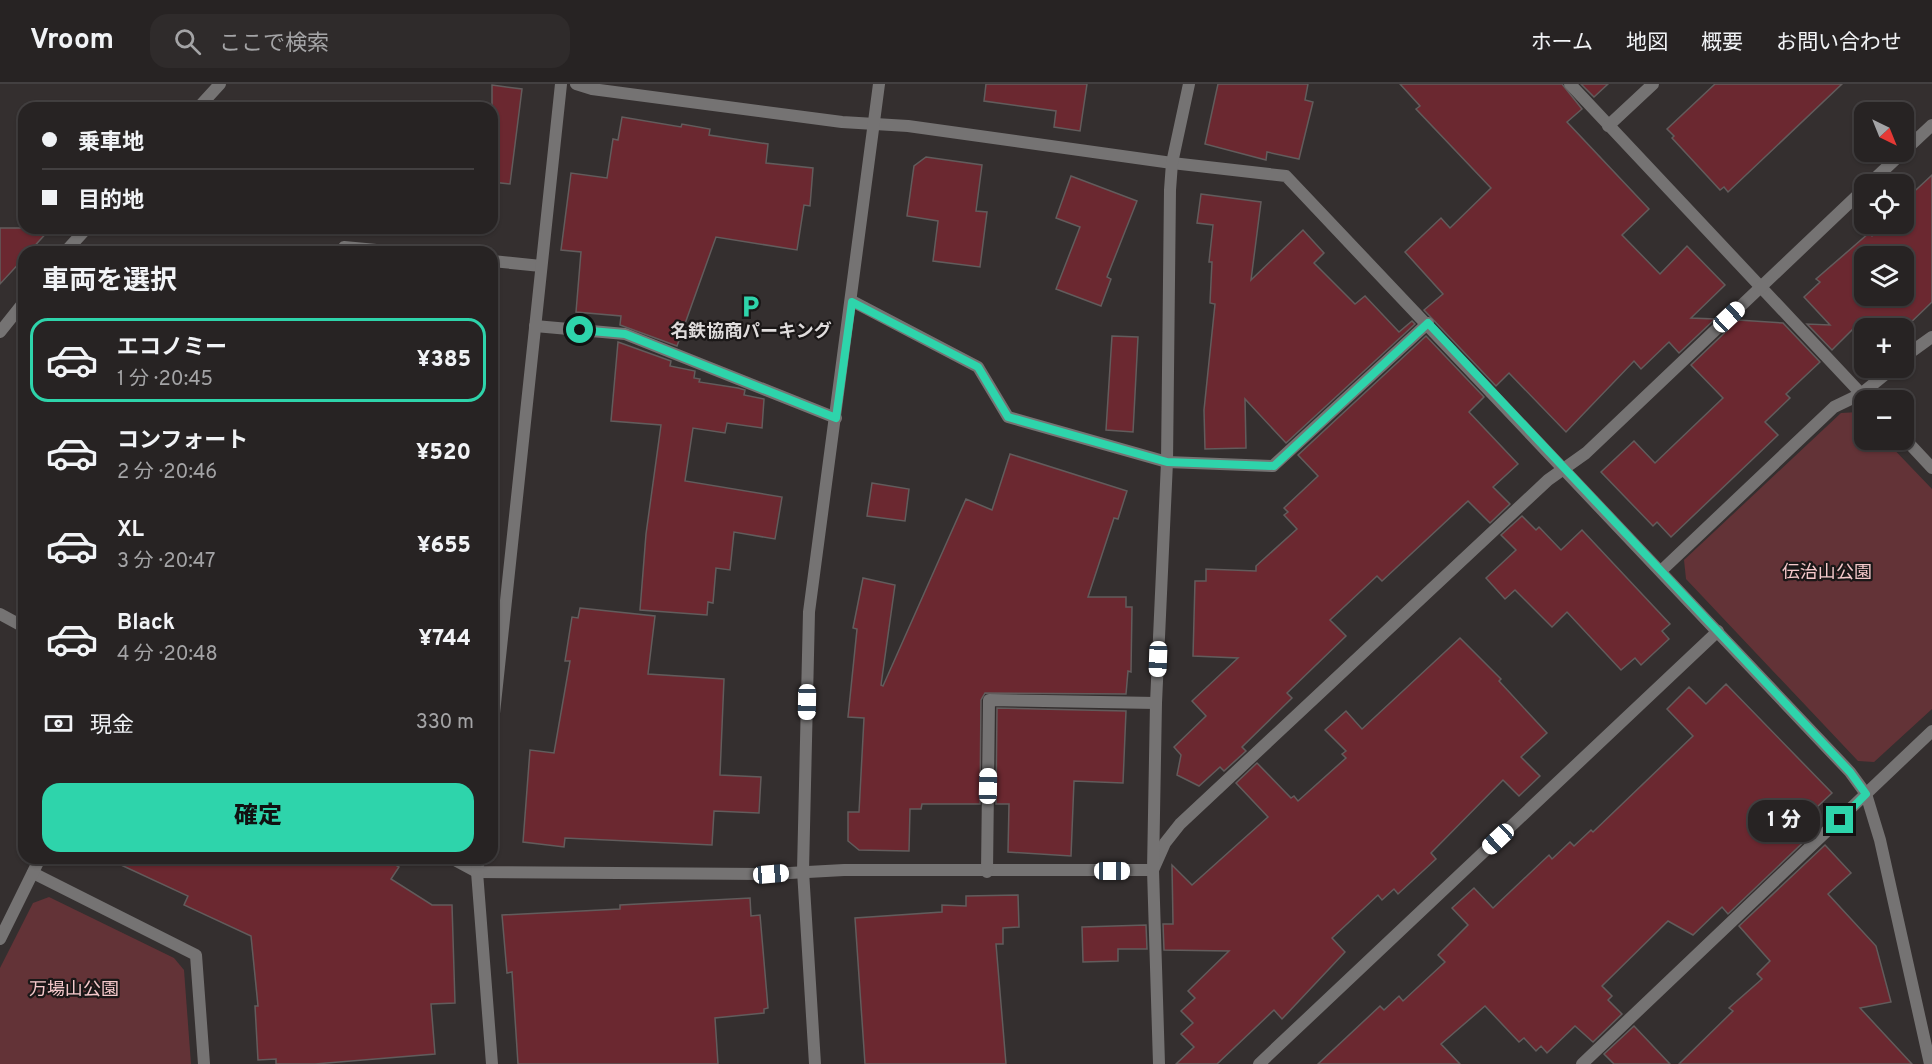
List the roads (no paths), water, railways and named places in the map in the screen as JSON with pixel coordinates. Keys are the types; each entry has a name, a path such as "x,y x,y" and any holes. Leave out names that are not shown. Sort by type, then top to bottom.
{"street":[{"path":"204,102 220,84"},
{"path":"498,675 561,84"},
{"path":"576,84 592,89 874,125 908,126 1172,163 1286,176 1718,631 1850,772 1866,794 1880,840 1930,1064"},
{"path":"815,1064 803,871 809,612 852,302 879,84"},
{"path":"1159,1064 1153,870 1156,703 1167,462 1172,163 1189,84"},
{"path":"1570,84 1858,390"},
{"path":"1608,126 1653,84"},
{"path":"1880,174 1932,125"},
{"path":"1153,870 1165,843 1180,824 1548,480 1586,453 1854,198"},
{"path":"70,246 82,234"},
{"path":"498,262 541,266"},
{"path":"852,302 978,367 1008,417 1167,462 1274,466 1428,323"},
{"path":"0,332 18,310"},
{"path":"535,326 625,334 836,418"},
{"path":"1914,350 1932,337"},
{"path":"1871,390 1883,378"},
{"path":"1661,571 1834,407 1854,400"},
{"path":"1914,449 1932,468"},
{"path":"0,614 18,624"},
{"path":"1259,1064 1718,631"},
{"path":"987,872 989,700 1156,703"},
{"path":"1582,1064 1932,731"},
{"path":"0,939 37,864"},
{"path":"462,864 477,872 771,874 803,871 1153,870"},
{"path":"478,864 492,1064"},
{"path":"33,873 196,955 204,1064"}],"place":[{"name":"名鉄協商パーキング","path":"751,306"}],"park label":[{"name":"伝治山公園","path":"1827,573"},
{"name":"万場山公園","path":"74,990"}]}
